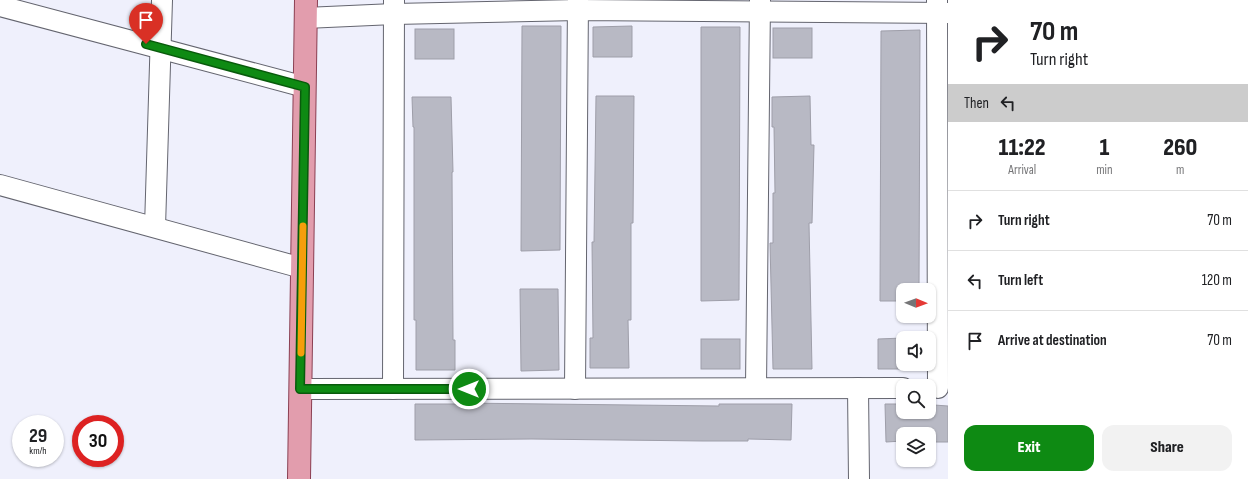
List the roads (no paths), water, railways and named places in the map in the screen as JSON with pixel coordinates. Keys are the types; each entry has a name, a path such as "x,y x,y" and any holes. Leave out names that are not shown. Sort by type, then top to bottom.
{"main road":[{"path":"299,479 306,9"}],"street":[{"path":"155,227 162,0"},
{"path":"575,388 578,5"},
{"path":"306,9 578,5 941,9 938,388"},
{"path":"0,6 305,87"},
{"path":"756,388 760,6"},
{"path":"393,389 394,7"},
{"path":"0,185 302,268"},
{"path":"858,388 860,479"},
{"path":"300,389 896,388"}]}
